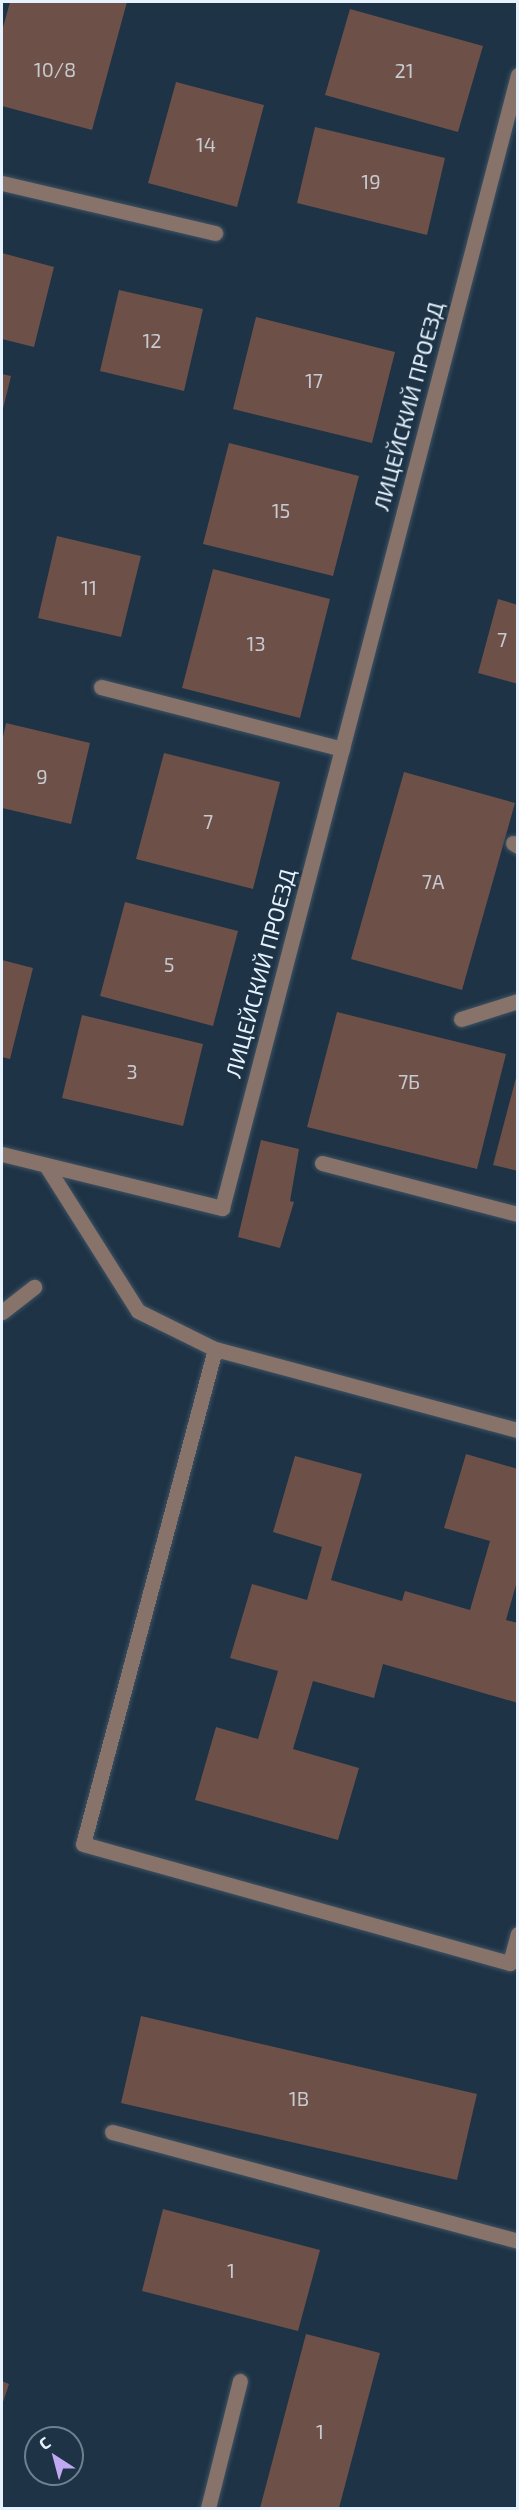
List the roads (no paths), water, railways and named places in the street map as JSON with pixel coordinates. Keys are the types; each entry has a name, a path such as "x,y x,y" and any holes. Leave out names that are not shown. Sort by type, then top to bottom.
{"street":[{"name":"ЛИЦЕЙСКИЙ ПРОЕЗД","path":"47,1167 222,1208 518,75"},
{"path":"2,183 215,233"},
{"path":"101,687 342,749"},
{"path":"461,1018 518,1001"},
{"path":"2,1154 47,1167 138,1311 215,1349 518,1430"},
{"path":"322,1163 518,1214"},
{"path":"2,1312 34,1287"},
{"path":"215,1349 83,1844 510,1963 518,1934"},
{"path":"112,2132 518,2241"},
{"path":"208,2508 240,2381"}]}
